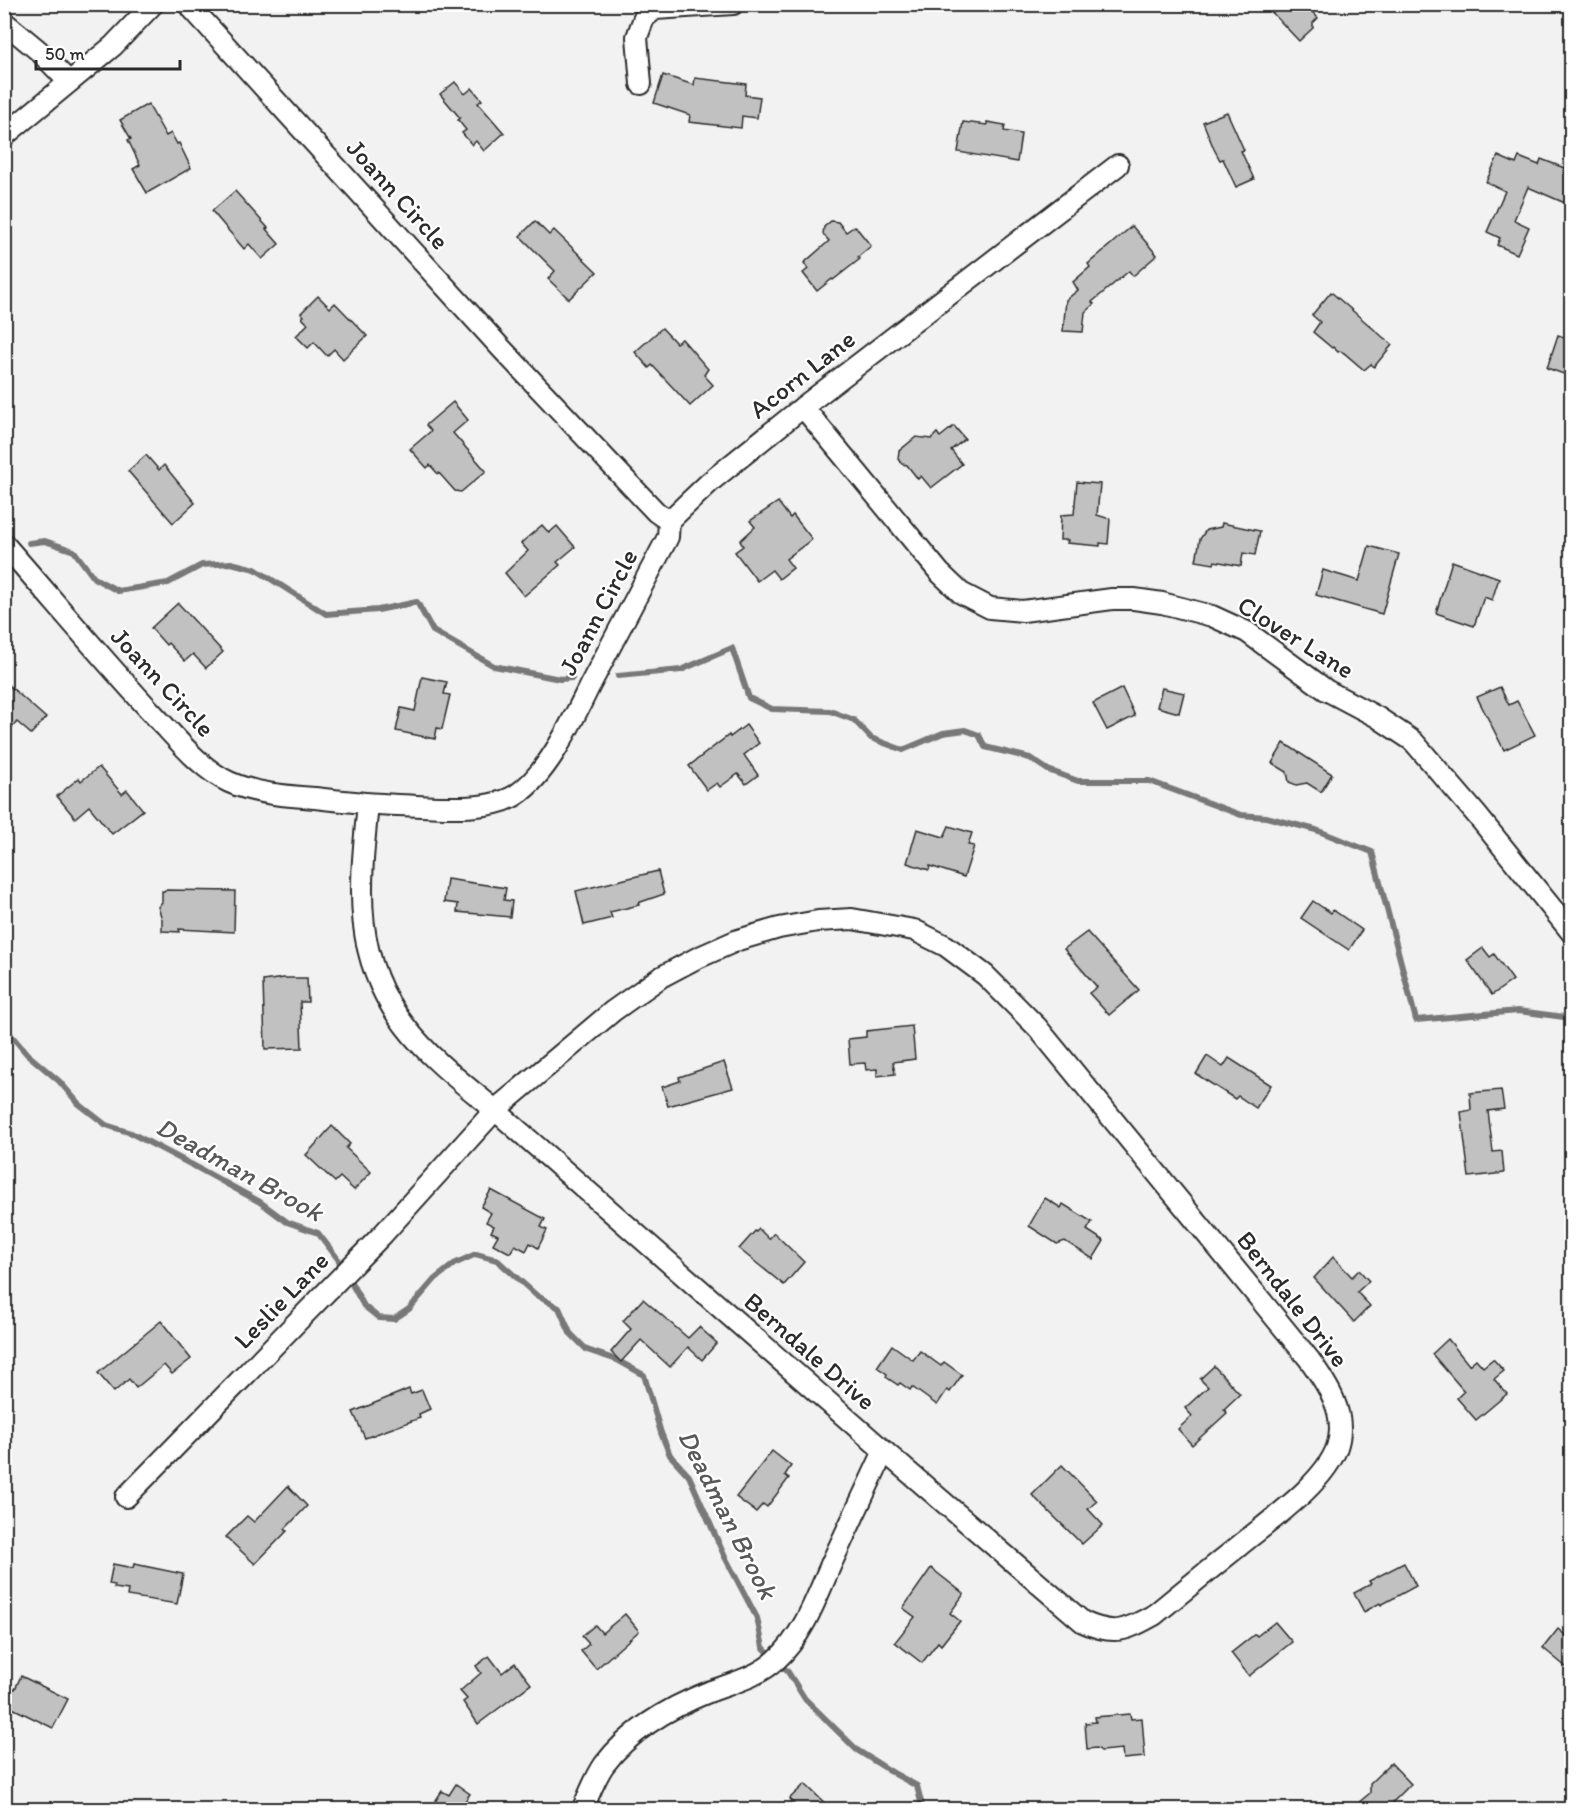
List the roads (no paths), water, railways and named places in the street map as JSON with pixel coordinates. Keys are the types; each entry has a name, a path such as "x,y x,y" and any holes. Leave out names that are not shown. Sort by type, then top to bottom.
{"street":[{"path":"4,136 113,46 153,4"},
{"name":"Joann Circle","path":"4,544 124,683 207,768 227,781 252,791 368,804 479,806 515,795 534,778 551,756 572,721 668,537 669,521 656,512 501,348 188,4"},
{"path":"641,84 637,37 644,18 655,9 733,4"},
{"path":"4,22 39,51 69,82"},
{"name":"Acorn Lane","path":"669,521 711,481 803,407 1118,165"},
{"name":"Clover Lane","path":"803,407 940,573 961,593 990,608 1023,611 1123,599 1162,603 1212,616 1246,632 1326,690 1377,717 1413,741 1572,933"},
{"name":"Berndale Drive","path":"368,804 361,893 363,928 372,965 386,997 405,1027 435,1059 1083,1622 1101,1630 1121,1630 1136,1625 1161,1609 1277,1515 1320,1476 1338,1445 1338,1411 1333,1396 1309,1359 1037,1027 985,975 946,946 914,930 852,919 818,921 779,928 738,940 661,977 614,1011 495,1110"},
{"name":"Leslie Lane","path":"126,1497 356,1262 495,1110"},
{"path":"582,1809 604,1766 635,1731 668,1710 755,1674 775,1661 789,1647 814,1601 884,1451"}],"waterway":[{"path":"29,543 45,541 74,551 94,578 118,591 168,583 202,565 231,563 255,569 326,614 378,610 417,602 433,631 494,666 560,679 572,678"},
{"path":"618,676 681,670 732,648 749,698 772,709 830,711 854,720 871,738 903,750 943,733 965,730 979,735 985,747 1030,758 1048,770 1078,781 1149,781 1241,815 1266,817 1316,830 1372,852 1416,1020 1518,1011 1572,1018"},
{"name":"Deadman Brook","path":"4,1027 27,1054 59,1081 79,1104 106,1125 131,1133 198,1168 260,1202 287,1222 318,1233 338,1259 364,1306 379,1318 394,1319 409,1309 435,1279 454,1264 476,1254 497,1260 536,1295 559,1308 570,1333 587,1350 617,1360 644,1375 670,1455 689,1476 724,1555 757,1618 763,1647 788,1672 805,1699 857,1750 917,1786 923,1810"}]}
